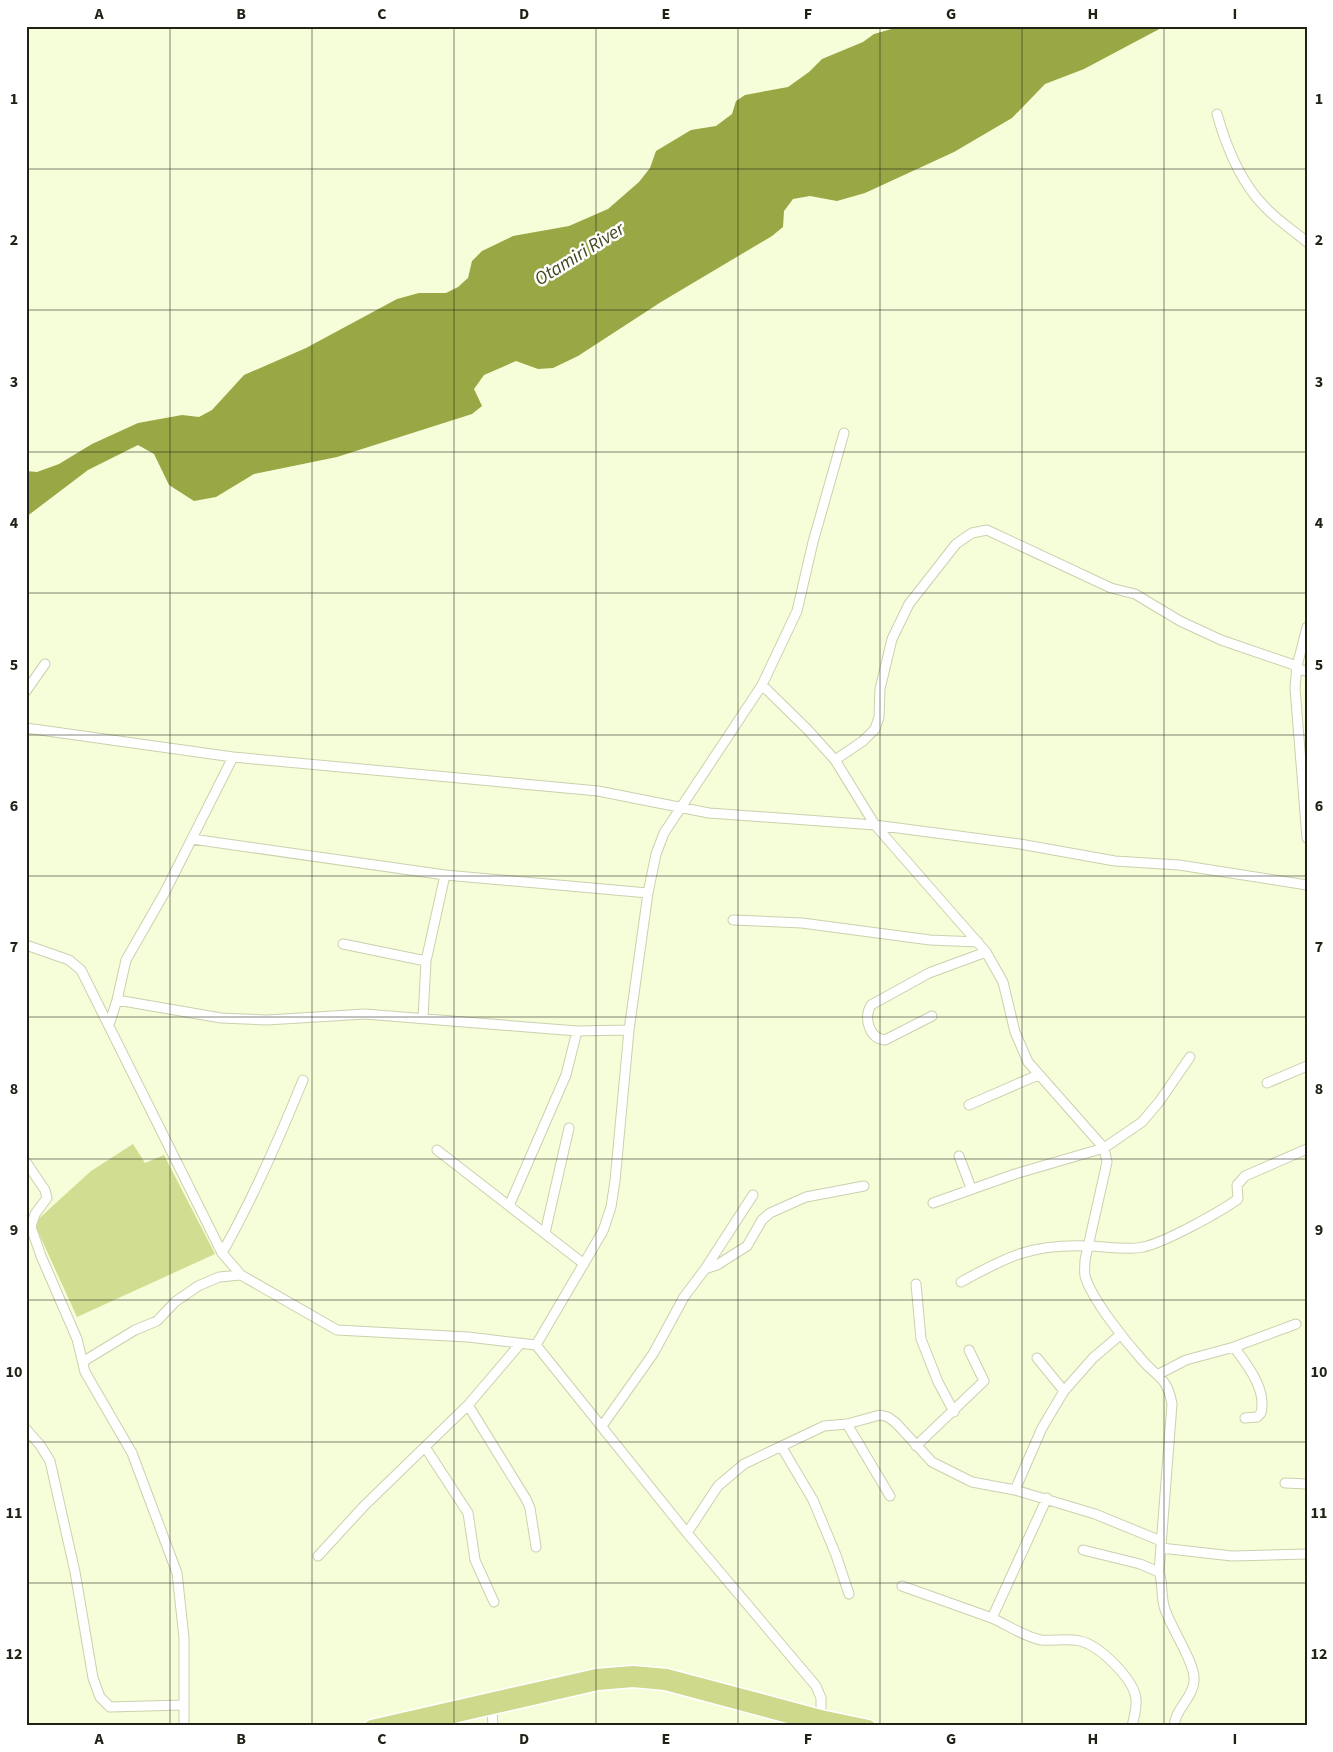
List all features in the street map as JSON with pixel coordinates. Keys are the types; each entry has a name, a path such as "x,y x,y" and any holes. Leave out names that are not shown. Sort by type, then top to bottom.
{"main road":[{"path":"371,1726 596,1675 633,1672 667,1675 821,1721"},
{"path":"414,1726 598,1684 633,1681 665,1684 821,1721 869,1726"}],"street":[{"path":"1217,114 1228,148 1258,198 1264,206 1307,242"},
{"path":"536,1345 603,1231 611,1207 629,1030 648,893 659,847 664,833 762,685 797,611 813,542 844,433"},
{"path":"835,760 863,741 875,729 879,717 880,689 892,639 909,604 956,544 972,533 987,530 1111,588 1136,594 1180,621 1221,640 1307,671"},
{"path":"1307,627 1296,668 1295,688 1307,838"},
{"path":"26,691 45,664"},
{"path":"762,685 807,729 835,760 875,825 986,952 1003,982 1015,1032 1028,1062 1104,1148 1107,1162 1088,1246 1084,1274 1120,1335 1147,1366 1159,1374 1169,1389 1172,1404 1159,1572 1162,1581 1164,1606 1191,1668 1194,1680 1189,1695 1174,1719 1174,1726"},
{"path":"26,728 233,757 598,791 709,813 875,825 1028,845 1115,861 1179,865 1307,886"},
{"path":"109,1025 118,1000 126,960 192,839 233,757"},
{"path":"192,839 445,874 648,893"},
{"path":"423,1018 426,961 445,874"},
{"path":"733,920 802,923 930,940 978,942"},
{"path":"343,944 426,961"},
{"path":"26,945 76,964 81,970 222,1253 241,1275 337,1330 468,1337 536,1345 687,1533 816,1686 821,1698 821,1721"},
{"path":"932,1016 885,1040 879,1040 873,1033 867,1020 868,1010 871,1005 929,973 986,952"},
{"path":"118,1000 221,1018 267,1020 365,1014 577,1031 629,1030"},
{"path":"510,1206 566,1075 577,1031"},
{"path":"933,1203 971,1188 1104,1148 1142,1122 1159,1102 1190,1057"},
{"path":"1267,1083 1307,1066"},
{"path":"969,1105 1038,1075"},
{"path":"222,1253 248,1208 303,1080"},
{"path":"545,1233 569,1128"},
{"path":"961,1282 996,1262 1036,1248 1053,1245 1124,1249 1156,1244 1238,1199 1237,1185 1246,1176 1307,1149"},
{"path":"437,1150 584,1264"},
{"path":"959,1156 971,1188"},
{"path":"26,1162 45,1190 47,1198 35,1214 30,1226 41,1256 77,1339 84,1361 85,1372 135,1460 178,1573 184,1638 184,1726"},
{"path":"705,1269 718,1265 747,1246 762,1220 770,1213 806,1197 864,1186"},
{"path":"602,1426 653,1354 684,1297 705,1269 752,1195"},
{"path":"84,1361 135,1330 157,1321 175,1302 198,1286 219,1277 241,1275"},
{"path":"916,1284 921,1339 938,1382 954,1412"},
{"path":"1159,1374 1186,1360 1234,1347 1296,1324"},
{"path":"1015,1490 1042,1428 1064,1391 1093,1358 1120,1335"},
{"path":"318,1556 364,1506 468,1405 520,1344"},
{"path":"1234,1347 1252,1372 1261,1393 1261,1413 1257,1417 1245,1418"},
{"path":"916,1446 954,1412 984,1381 969,1350"},
{"path":"1037,1358 1064,1391"},
{"path":"468,1405 526,1499 530,1508 536,1547"},
{"path":"687,1533 718,1486 744,1464 824,1426 847,1424 880,1415 888,1417 932,1462 957,1475 978,1483 1047,1498 1161,1545 1232,1556 1307,1554"},
{"path":"847,1424 890,1496"},
{"path":"26,1428 50,1461 74,1572 89,1658 100,1697 110,1707 183,1705"},
{"path":"781,1446 812,1500 836,1555 849,1594"},
{"path":"425,1447 468,1513 475,1560 494,1602"},
{"path":"1285,1483 1307,1484"},
{"path":"992,1618 1047,1498"},
{"path":"1083,1550 1140,1564 1159,1572"},
{"path":"902,1586 992,1618 1041,1640 1079,1641 1091,1645 1126,1677 1134,1689 1136,1700 1132,1726"},
{"path":"492,1709 493,1726"}],"shaded area":[{"path":"133,1144 145,1163 164,1155 215,1254 77,1317 34,1223 91,1171"}],"water":[{"name":"Otamiri River","path":"902,26 1165,26 1084,69 1045,84 1012,118 954,152 865,193 837,201 810,196 793,199 784,211 783,227 772,236 661,302 578,356 553,368 538,369 516,361 484,375 474,389 482,406 472,414 337,457 254,474 216,497 194,501 169,485 154,454 138,445 88,470 26,517 26,471 37,472 59,464 92,444 138,423 182,415 199,417 212,410 244,375 306,348 397,299 419,293 446,293 458,287 468,278 472,261 482,251 513,236 569,226 608,209 639,182 650,168 656,151 691,130 716,126 732,114 736,101 745,95 788,87 809,72 822,59 863,42 874,34"}]}
